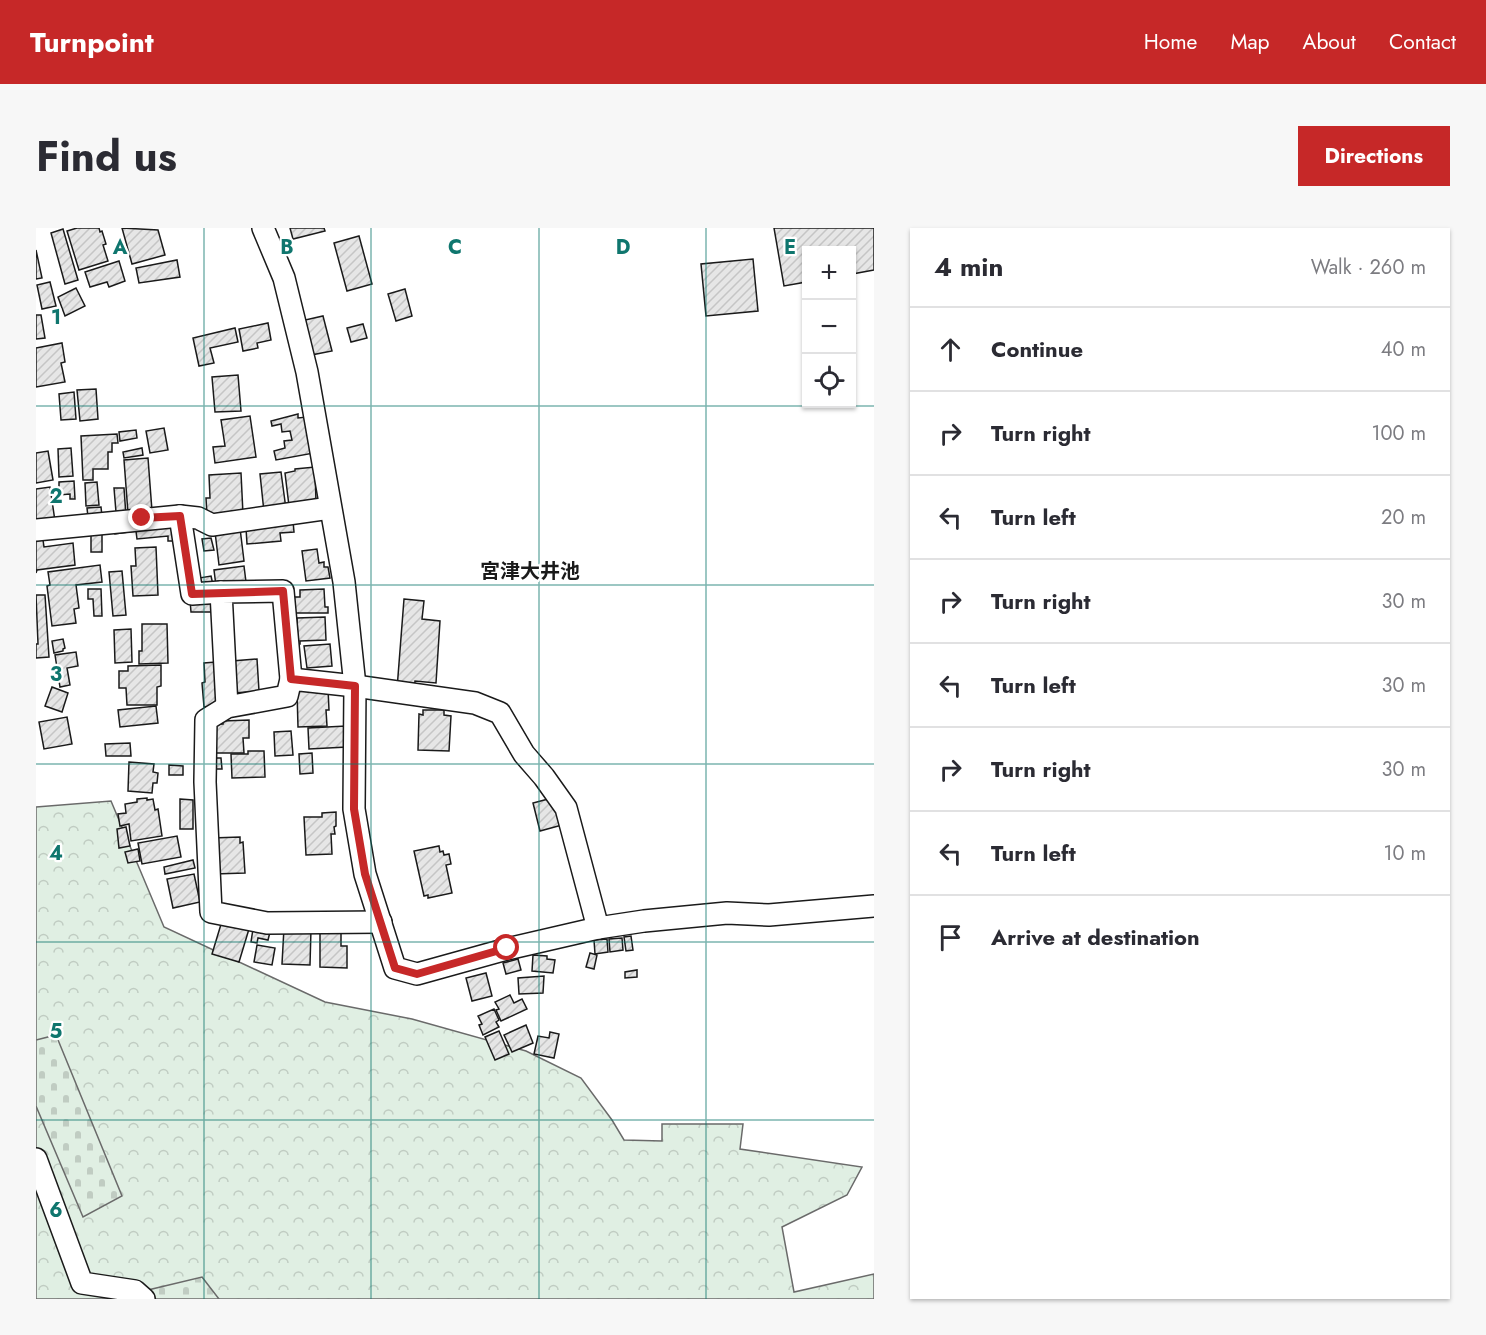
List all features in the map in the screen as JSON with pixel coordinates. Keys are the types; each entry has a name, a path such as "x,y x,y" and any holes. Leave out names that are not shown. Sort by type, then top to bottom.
{"street":[{"path":"263,228 284,278 307,372 344,582 355,686 354,809 365,874 395,968 417,974 507,948 598,928 644,921 727,913 769,915 874,906"},
{"path":"36,530 180,516 198,518 212,525 330,507"},
{"path":"180,516 192,594 283,591 291,679 287,696 227,707 206,720 205,782 212,912 267,923 381,922"},
{"path":"221,592 227,707"},
{"path":"291,679 475,703 500,713 524,754 566,808 598,928"},
{"path":"36,1159 82,1283 135,1291 144,1299"}],"green space":[{"path":"111,801 164,927 325,1002 412,1019 526,1051 581,1078 624,1140 662,1141 662,1124 743,1124 740,1149 862,1167 847,1195 782,1227 794,1292 874,1274 874,1299 36,1299 36,807"},
{"path":"56,1035 122,1196 83,1217 36,1106 36,1040"},
{"path":"202,1277 219,1299 156,1299 148,1290"}],"building":[{"path":"77,228 99,228 100,232 102,231 108,261 79,270 67,231"},
{"path":"122,228 158,230 165,255 132,264"},
{"path":"290,228 324,228 325,231 293,239"},
{"path":"774,228 874,228 874,270 856,273 856,246 802,246 802,283 784,286"},
{"path":"63,229 78,280 65,284 51,233"},
{"path":"359,236 372,284 347,291 334,243"},
{"path":"36,250 42,278 36,279"},
{"path":"753,259 758,311 706,316 701,264"},
{"path":"177,260 180,277 139,283 136,268"},
{"path":"119,261 125,281 109,287 107,282 90,287 85,272"},
{"path":"50,282 56,306 42,309 37,285"},
{"path":"76,288 85,306 65,316 58,297"},
{"path":"405,289 412,316 396,321 388,294"},
{"path":"36,315 41,315 45,338 36,339"},
{"path":"323,316 332,351 311,355 305,320"},
{"path":"268,323 271,340 257,343 258,348 243,351 239,329"},
{"path":"363,324 367,338 351,342 347,328"},
{"path":"235,328 238,342 210,348 214,363 199,366 193,338"},
{"path":"62,343 65,362 61,363 65,382 36,387 36,348"},
{"path":"238,375 241,411 215,412 212,377"},
{"path":"96,389 98,419 80,421 77,390"},
{"path":"74,392 76,419 61,420 59,394"},
{"path":"298,414 298,418 307,417 314,453 276,460 274,451 285,448 284,441 292,440 290,431 282,432 281,424 272,426 271,421"},
{"path":"250,416 256,457 215,463 213,447 225,446 221,420"},
{"path":"164,428 168,450 150,453 146,431"},
{"path":"136,430 137,438 120,441 119,432"},
{"path":"117,434 118,443 112,443 112,452 108,452 108,469 93,469 93,480 83,480 81,436"},
{"path":"71,448 73,476 59,477 58,449"},
{"path":"142,448 143,455 124,458 123,452"},
{"path":"48,451 53,480 36,483 36,453"},
{"path":"148,458 152,511 128,513 124,460"},
{"path":"315,467 316,503 289,506 285,473 295,471 295,469"},
{"path":"281,472 286,509 264,512 260,474"},
{"path":"241,473 243,514 207,515 206,498 210,498 209,475"},
{"path":"74,481 75,499 70,499 70,494 59,495 59,482"},
{"path":"97,482 99,505 86,506 85,483"},
{"path":"50,487 55,521 36,523 36,489"},
{"path":"114,488 124,488 126,516 116,512"},
{"path":"101,507 102,516 88,517 87,508"},
{"path":"293,521 294,532 280,533 281,541 247,544 246,528"},
{"path":"176,523 178,541 168,541 168,536 137,539 136,531 115,534 115,530"},
{"path":"240,528 244,561 219,565 215,532"},
{"path":"91,532 102,532 102,552 91,552"},
{"path":"211,538 214,550 204,551 202,539"},
{"path":"43,540 44,547 73,543 75,565 37,570 36,573 36,541"},
{"path":"156,547 158,595 133,596 131,566 136,566 135,548"},
{"path":"317,549 319,563 324,562 324,567 328,567 330,578 306,581 302,551"},
{"path":"100,565 102,582 76,585 79,608 74,609 76,623 52,626 47,586 50,585 48,572"},
{"path":"244,566 246,582 216,586 214,570"},
{"path":"122,571 126,615 113,616 109,572"},
{"path":"211,576 213,585 200,587 199,578"},
{"path":"88,589 101,589 102,616 94,616 93,599 88,599"},
{"path":"324,589 325,607 328,607 328,613 295,613 294,597 300,597 300,590"},
{"path":"36,595 45,595 49,657 36,658 36,644 38,644"},
{"path":"404,599 424,601 422,619 440,621 436,683 415,681 414,690 397,689"},
{"path":"190,600 215,600 215,612 191,612"},
{"path":"325,617 326,640 300,641 298,644 297,618"},
{"path":"142,624 167,624 168,663 139,664 139,651 142,651"},
{"path":"131,629 132,662 115,663 114,630"},
{"path":"63,639 65,648 63,651 54,653 52,641"},
{"path":"330,644 332,666 307,668 304,646"},
{"path":"76,652 78,666 67,668 70,685 60,687 55,655"},
{"path":"257,659 259,691 234,693 232,661"},
{"path":"216,662 219,706 204,707 202,683 205,682 204,663"},
{"path":"161,665 161,686 157,687 157,705 127,705 126,688 119,688 119,671 128,671 128,666"},
{"path":"52,687 68,693 62,712 45,706"},
{"path":"300,687 328,689 327,726 298,727 297,691 300,691"},
{"path":"156,706 158,723 120,727 118,710"},
{"path":"423,710 444,710 444,715 451,716 449,751 418,750 419,714 423,715"},
{"path":"67,717 72,744 44,749 39,722"},
{"path":"249,720 249,738 243,738 244,753 216,753 215,724 223,724 223,721"},
{"path":"346,726 347,747 309,749 308,728"},
{"path":"291,731 293,755 275,756 274,732"},
{"path":"130,743 131,756 106,756 105,744"},
{"path":"248,751 264,751 265,777 232,778 231,754 248,754"},
{"path":"312,753 313,773 300,774 299,754"},
{"path":"212,758 221,758 222,769 212,769"},
{"path":"129,762 154,764 153,772 158,773 157,783 153,783 152,793 128,791"},
{"path":"169,765 183,766 183,775 169,775"},
{"path":"147,798 147,800 153,799 155,810 158,809 162,836 131,841 129,824 120,826 118,814 126,813 125,804"},
{"path":"552,798 562,825 540,831 533,803"},
{"path":"180,799 193,800 193,829 180,829"},
{"path":"336,812 335,834 331,834 332,854 306,855 304,817 322,817 322,813"},
{"path":"126,827 130,846 119,848 117,829"},
{"path":"177,836 181,857 142,864 138,843"},
{"path":"240,837 240,843 243,842 245,873 214,874 212,838"},
{"path":"439,846 440,852 443,851 444,855 449,854 451,864 446,865 452,893 428,898 428,895 424,896 414,851"},
{"path":"138,849 140,861 128,863 125,852"},
{"path":"193,860 195,868 165,874 164,867"},
{"path":"194,874 200,902 173,908 167,879"},
{"path":"222,921 249,929 239,962 212,954"},
{"path":"284,928 311,929 310,965 282,964"},
{"path":"253,929 270,932 268,940 258,938 257,943 251,942"},
{"path":"320,931 341,931 341,946 347,946 347,968 320,967"},
{"path":"631,936 633,950 626,951 624,937"},
{"path":"622,938 623,950 610,952 609,939"},
{"path":"607,939 608,952 595,954 594,940"},
{"path":"257,945 275,948 272,965 254,962"},
{"path":"590,953 597,955 594,969 586,967"},
{"path":"533,955 547,956 547,959 555,960 553,973 532,971"},
{"path":"518,959 521,970 506,974 503,963"},
{"path":"637,970 637,977 625,978 625,972"},
{"path":"486,973 492,996 472,1001 466,978"},
{"path":"544,976 543,993 519,994 518,978"},
{"path":"510,995 514,1003 522,999 527,1009 501,1021 495,1002"},
{"path":"494,1009 499,1020 496,1022 499,1027 483,1035 479,1025 482,1024 478,1016"},
{"path":"526,1025 533,1043 512,1052 504,1035"},
{"path":"499,1031 509,1054 495,1060 485,1037"},
{"path":"550,1032 559,1034 554,1058 534,1054 538,1036 549,1038"}],"district":[{"name":"宮津大井池","path":"530,571"}],"route":[{"path":"142,518 180,516 192,594 283,591 291,679 355,686 354,809 365,874 395,968 417,974 507,948"}]}
